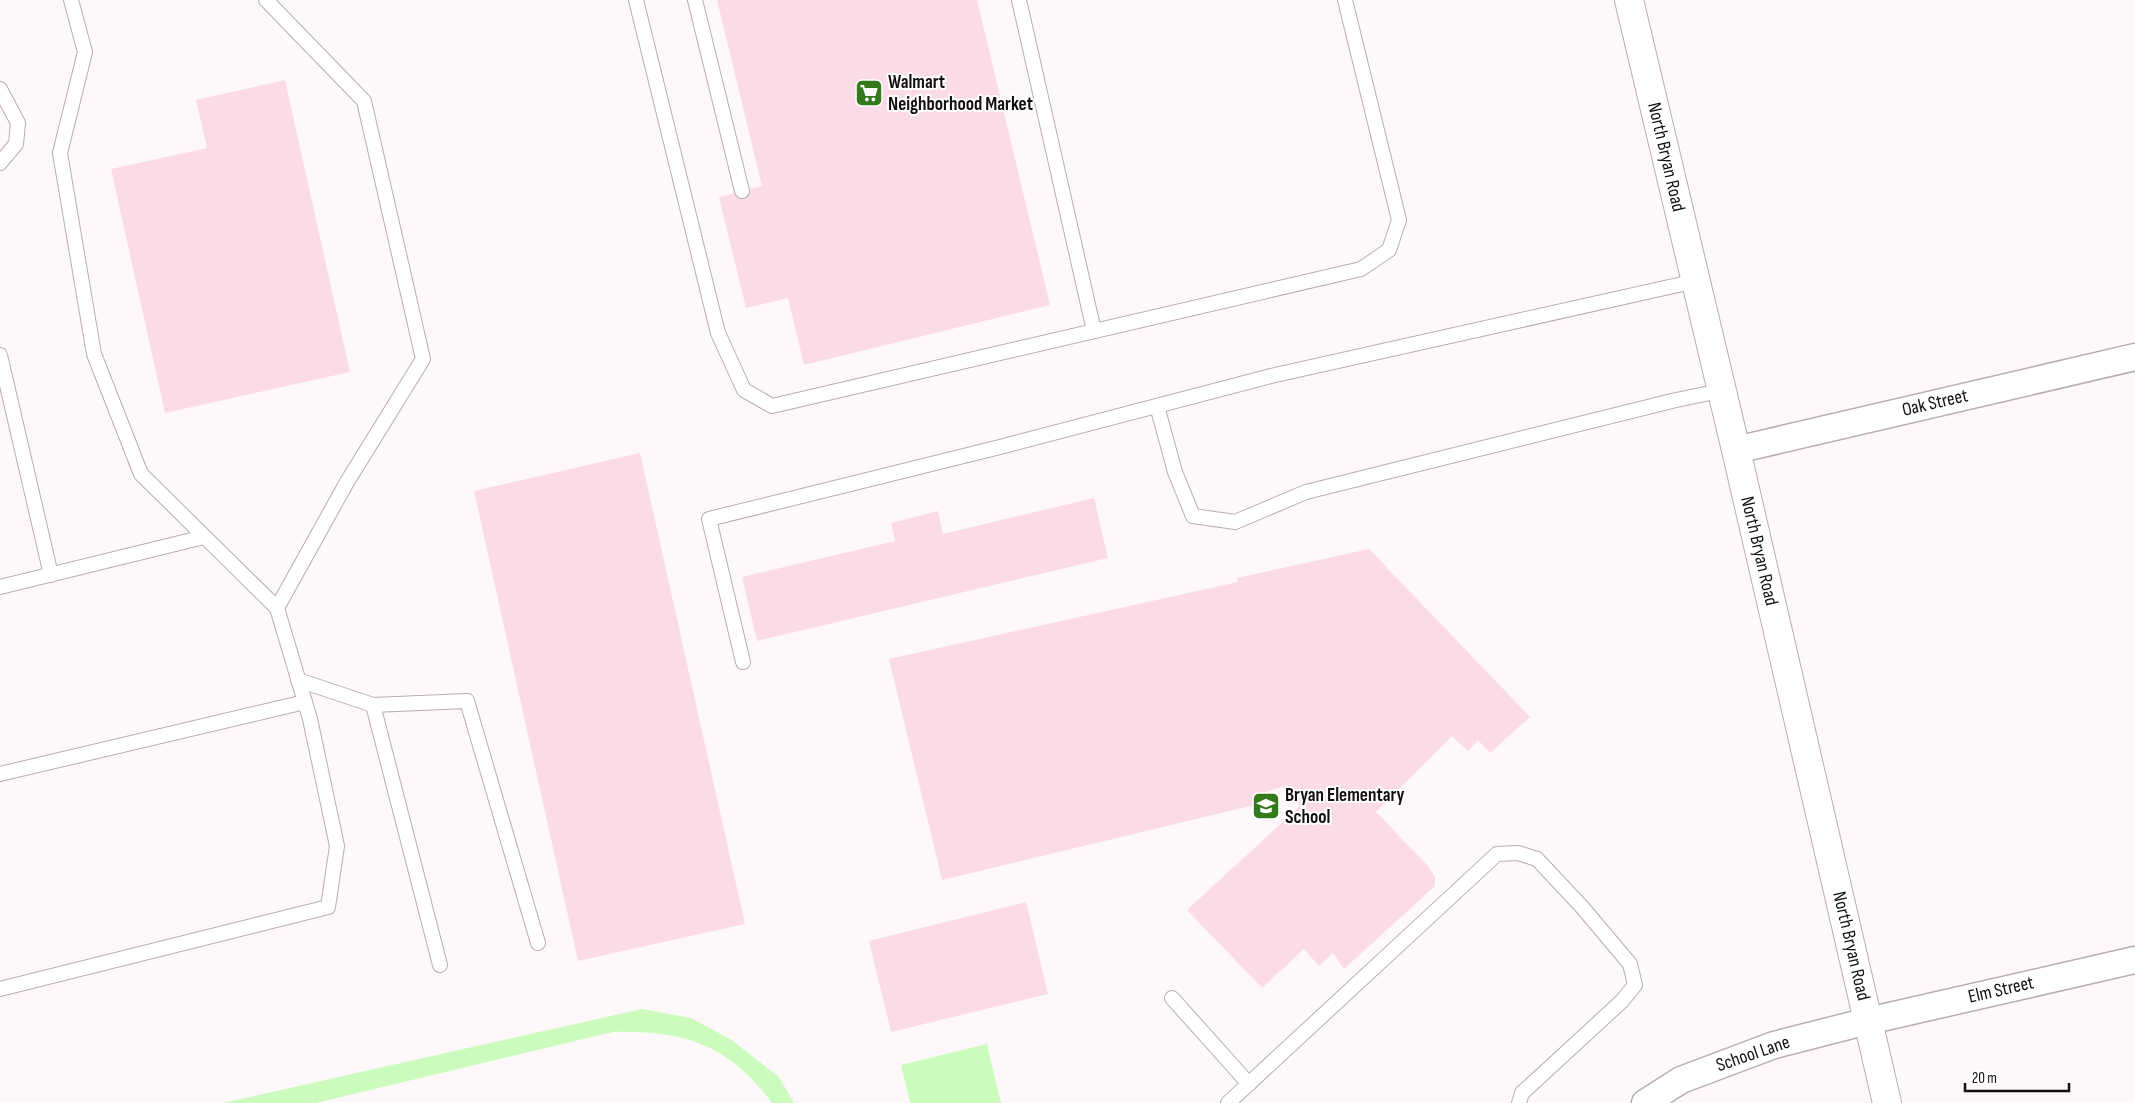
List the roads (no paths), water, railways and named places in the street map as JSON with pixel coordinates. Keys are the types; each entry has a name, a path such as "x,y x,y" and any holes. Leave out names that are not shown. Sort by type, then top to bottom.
{"street":[{"name":"North Bryan Road","path":"1628,0 1696,281 1720,391 1736,450 1888,1103"},
{"name":"Oak Street","path":"1736,450 2135,357"},
{"name":"Elm Street","path":"1868,1021 2135,960"},
{"name":"School Lane","path":"1645,1103 1681,1080 1774,1045 1868,1021"}],"lane":[{"path":"0,989 328,907 338,846 305,702 277,608 141,474 94,354 60,153 85,52 71,0"},
{"path":"266,0 364,101 423,359 347,482 277,608"},
{"path":"636,0 718,333 744,390 772,406 1360,269 1389,250 1399,220 1344,0"},
{"path":"695,0 742,191"},
{"path":"1019,0 1094,331"},
{"path":"0,89 18,123 16,144 0,163"},
{"path":"743,662 708,519 995,449 1271,376 1696,281"},
{"path":"0,355 52,575"},
{"path":"1157,406 1175,472 1193,516 1235,522 1306,492 1676,400 1720,391"},
{"path":"0,587 204,537"},
{"path":"298,680 372,705 467,701 538,943"},
{"path":"0,774 305,702"},
{"path":"372,705 440,965"},
{"path":"1228,1103 1496,854 1518,853 1537,859 1582,907 1630,964 1635,985 1622,1001 1522,1093 1519,1103"},
{"path":"1172,998 1249,1084"}],"place":[{"name":"Walmart Neighborhood Market","path":"869,93"},
{"name":"Bryan Elementary School","path":"1266,806"}]}
